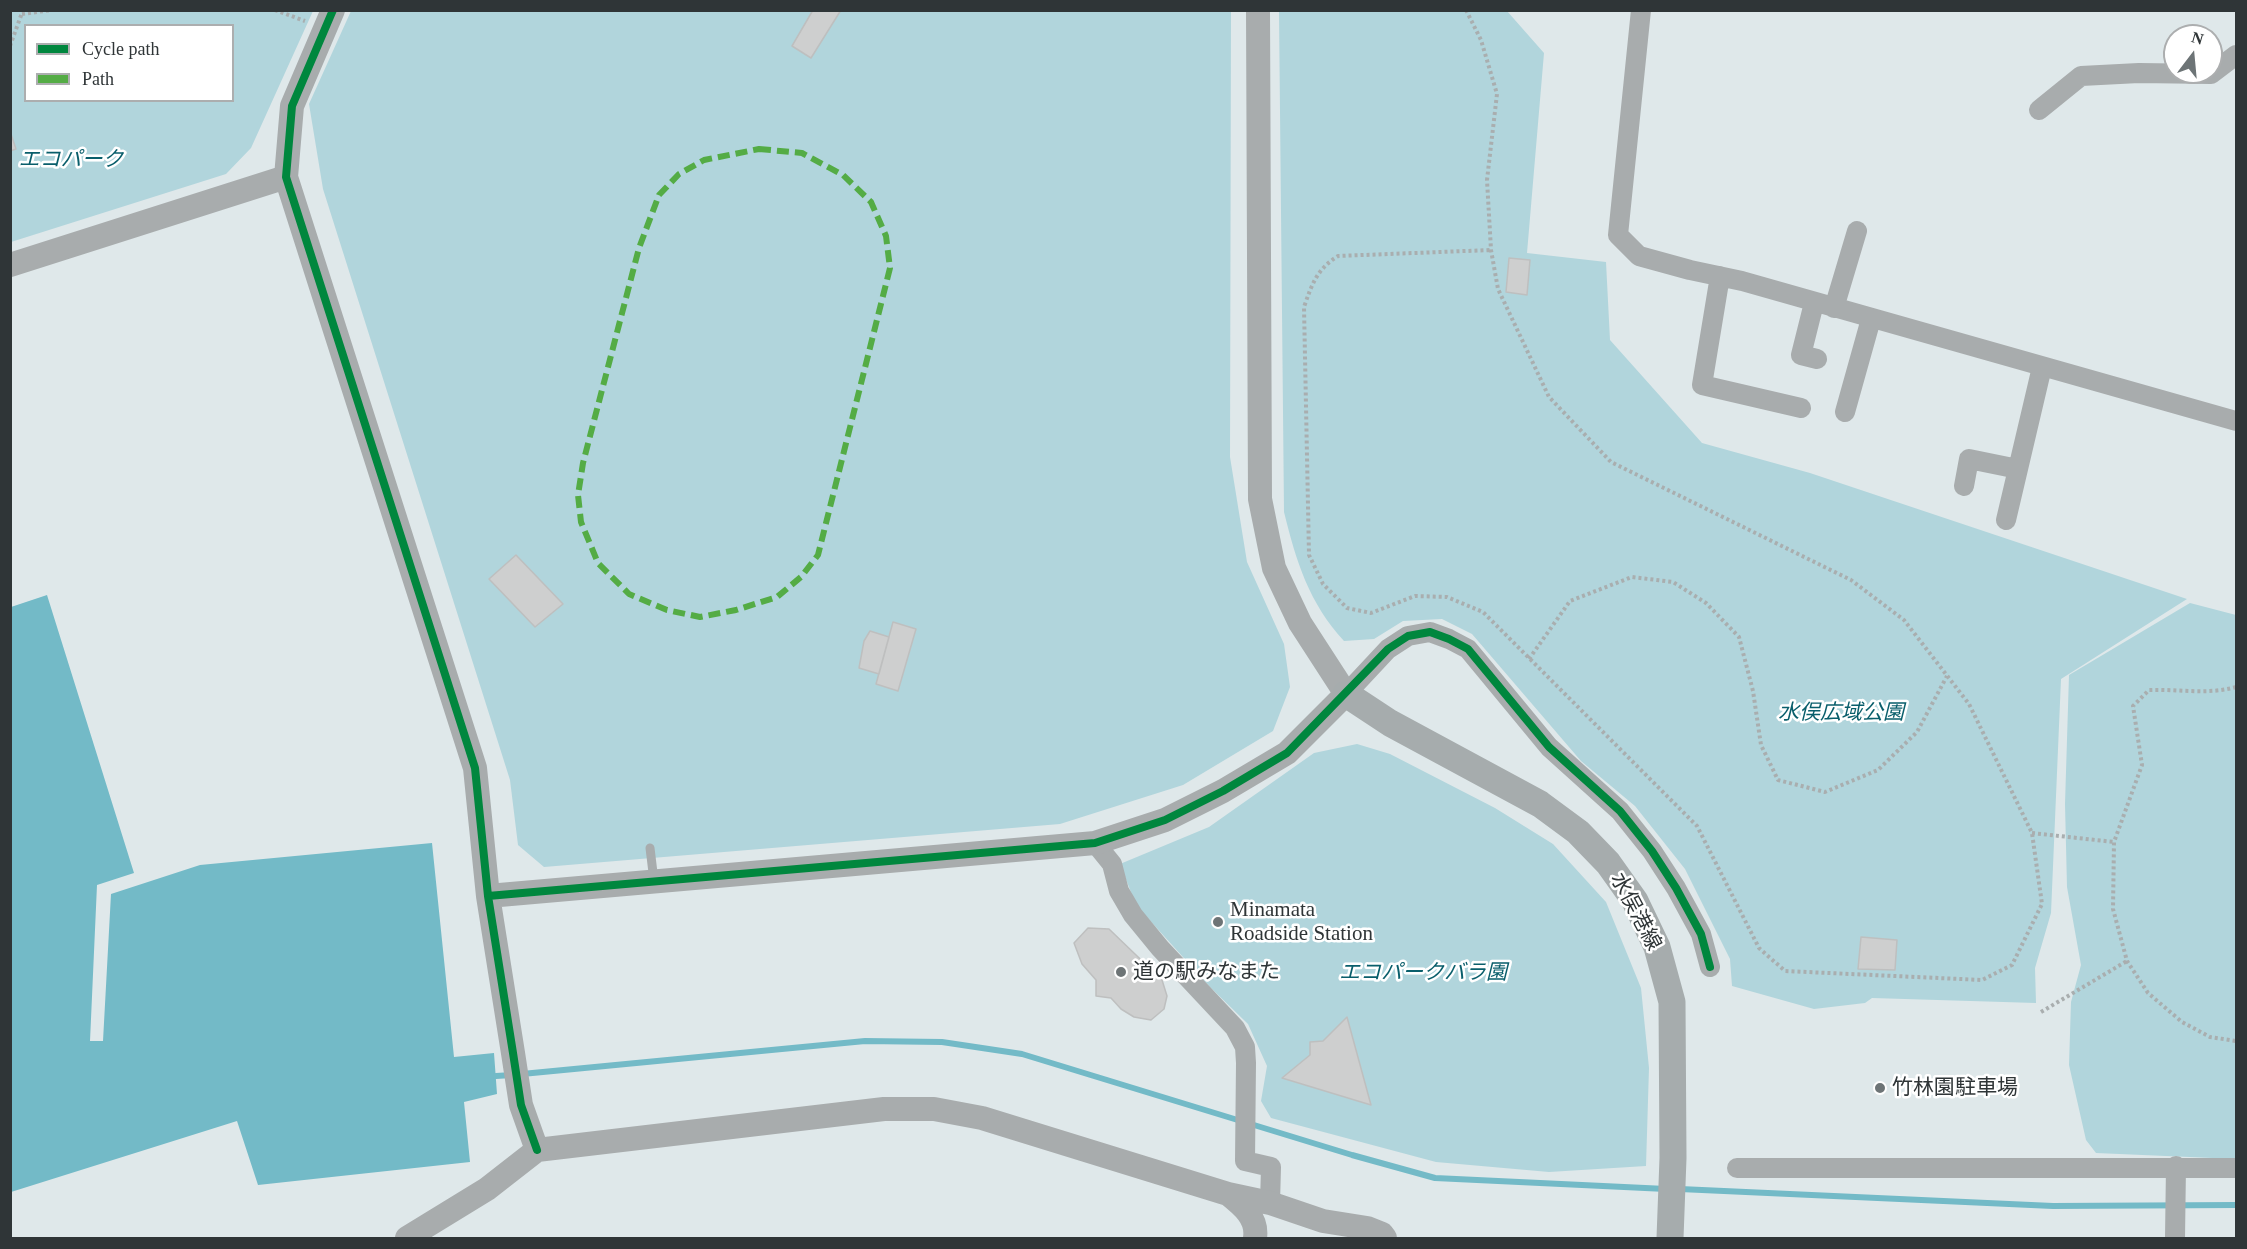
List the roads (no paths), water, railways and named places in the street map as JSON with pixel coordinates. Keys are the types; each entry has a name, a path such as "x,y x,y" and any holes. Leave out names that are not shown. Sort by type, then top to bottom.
{"main road":[{"name":"水俣港線","path":"1346,694 1390,723 1540,804 1578,832 1608,863 1635,901 1657,947 1672,1002 1673,1158 1670,1233"}],"street":[{"path":"1258,10 1260,499 1274,568 1300,623 1346,694"},
{"path":"1641,10 1618,235 1639,256 1719,276 2236,421"},
{"path":"329,20 292,106 286,177 475,768 488,896 521,1105 537,1150"},
{"path":"2038,110 2081,75 2211,74 2236,55"},
{"path":"10,265 286,177"},
{"path":"1834,308 1857,231"},
{"path":"1719,276 1702,386 1801,408"},
{"path":"1801,355 1815,303"},
{"path":"1845,412 1871,319"},
{"path":"2006,520 2042,367"},
{"path":"1964,486 1971,451 2018,468"},
{"path":"488,896 1095,843 1165,820 1223,791 1287,753 1388,649 1407,636 1430,632 1468,649 1549,747 1620,811 1652,851 1676,888 1701,934 1710,967"},
{"path":"1095,843 1112,864 1119,891 1133,915 1160,948 1235,1028 1245,1047 1247,1094 1245,1161 1271,1167 1270,1203"},
{"path":"407,1239 487,1189 537,1150 884,1109 934,1109 982,1118 1228,1194 1270,1203 1323,1221 1366,1228 1382,1234 1385,1239"},
{"path":"1737,1168 2176,1166 2236,1168"},
{"path":"2176,1166 2176,1232"},
{"path":"1228,1194 1247,1210 1257,1228 1256,1239"}],"lane":[{"path":"650,848 654,882"}],"water":[{"path":"47,595 134,873 97,885 90,1041 103,1041 111,894 200,865 432,843 454,1057 494,1053 497,1094 464,1102 470,1162 258,1185 237,1121 11,1192 11,607"}],"waterway":[{"path":"522,1074 865,1041 942,1042 1022,1054 1352,1155 1435,1178 1666,1189"},
{"path":"496,1076 512,1075"},
{"path":"1680,1189 2053,1206 2236,1205"}],"place":[{"name":"Minamata Roadside Station","path":"1218,922"},
{"name":"道の駅みなまた","path":"1121,972"},
{"name":"竹林園駐車場","path":"1880,1088"}],"park label":[{"name":"エコパーク","path":"71,160"},
{"name":"水俣広域公園","path":"1841,713"},
{"name":"エコパークバラ園","path":"1423,973"}]}
